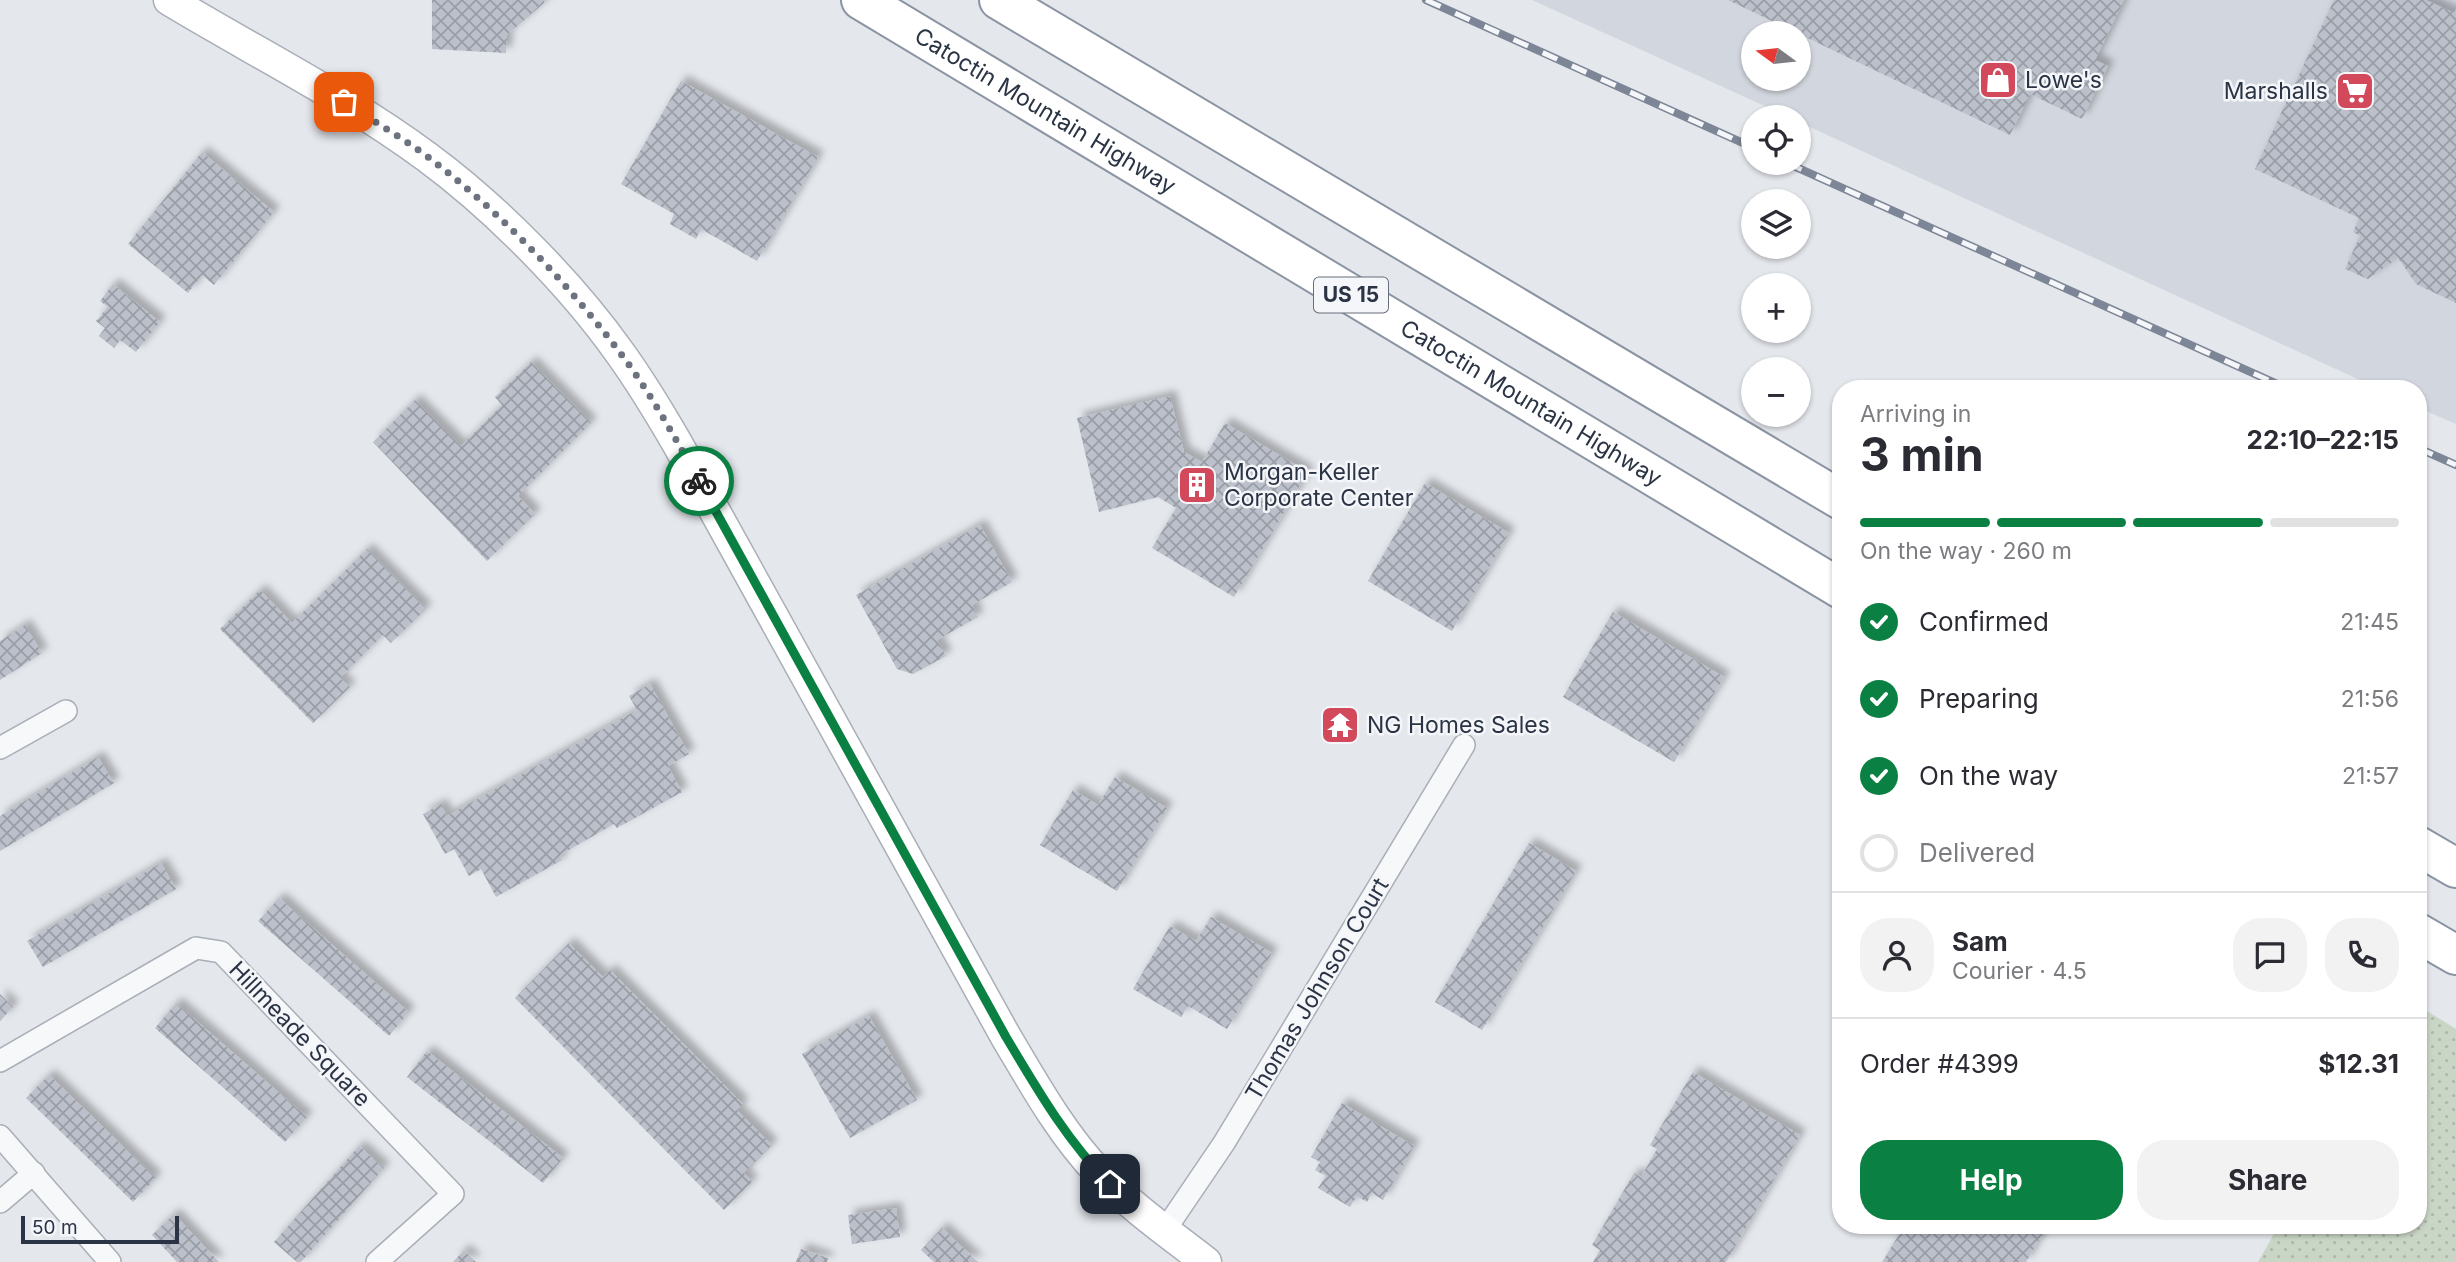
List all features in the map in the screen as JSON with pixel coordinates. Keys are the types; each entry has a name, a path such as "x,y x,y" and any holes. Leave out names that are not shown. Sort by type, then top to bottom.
{"highway":[{"name":"Catoctin Mountain Highway","path":"861,0 1832,584"},
{"path":"999,0 1832,495"},
{"path":"2427,848 2456,857"},
{"path":"2427,850 2456,868"},
{"path":"2427,938 2456,955"}],"street":[{"path":"169,0 322,88 428,157 545,264 619,351 677,443 992,1013 1058,1121 1099,1173 1121,1195 1206,1262"},
{"path":"0,748 66,711"},
{"name":"Thomas Johnson Court","path":"1165,1230 1224,1143 1464,745"},
{"name":"Hillmeade Square","path":"0,1061 195,948 221,952 453,1194 377,1262"},
{"path":"0,1136 110,1262"},
{"path":"0,1202 33,1173"}],"shaded area":[{"path":"1532,0 2456,0 2456,424 2427,411 2427,380 2360,380 1811,128 1811,105 1763,105"}],"green space":[{"path":"2427,1011 2456,1029 2456,1262 2258,1262 2274,1234 2427,1234"}],"building":[{"path":"432,0 544,0 544,3 507,35 506,53 432,49"},
{"name":"Lowe's","path":"1728,0 2124,0 2095,60 2108,66 2082,119 2030,94 2010,135 1811,40 1811,21 1772,21"},
{"path":"2334,0 2426,0 2454,13 2456,9 2456,303 2416,284 2398,258 2368,279 2345,269 2360,236 2353,232 2359,218 2255,169"},
{"path":"681,81 818,157 757,261 701,229 696,239 670,224 674,214 621,184"},
{"path":"202,152 274,212 214,285 202,275 188,293 128,244"},
{"path":"113,284 160,322 136,352 120,340 114,348 99,336 105,328 96,321 108,307 100,301"},
{"path":"531,362 591,423 518,496 535,514 487,561 373,442 415,400 461,446 502,405 495,397"},
{"name":"Morgan-Keller Corporate Center","path":"1170,396 1184,452 1202,462 1225,423 1308,472 1234,597 1152,548 1176,508 1158,497 1099,512 1077,418"},
{"path":"1425,483 1509,533 1452,631 1368,581"},
{"path":"980,525 1012,582 972,605 978,617 937,640 946,656 913,674 897,669 856,595"},
{"path":"367,549 426,609 391,643 383,635 340,678 350,687 313,723 220,629 260,590 292,623"},
{"path":"1613,612 1724,677 1674,762 1563,697"},
{"path":"25,625 42,653 0,680 0,641"},
{"path":"650,684 689,754 668,766 682,792 617,828 614,824 560,855 562,860 496,897 481,869 469,876 454,849 445,854 423,814 441,804 447,816 637,710 629,696"},
{"path":"98,757 114,783 0,851 0,816"},
{"path":"1115,777 1167,808 1117,891 1040,845 1073,790 1098,805"},
{"path":"1529,843 1576,871 1482,1030 1435,1002"},
{"path":"161,863 176,889 43,967 27,941"},
{"path":"279,898 409,1012 389,1036 258,921"},
{"path":"1211,917 1272,953 1227,1029 1188,1006 1181,1017 1133,989 1170,926 1196,941"},
{"path":"569,943 603,977 610,970 743,1104 737,1110 772,1145 744,1173 752,1182 724,1210 515,998"},
{"path":"0,994 13,1007 0,1021"},
{"path":"176,1003 307,1117 285,1142 155,1028"},
{"path":"869,1016 917,1100 850,1138 802,1054"},
{"path":"427,1051 563,1158 543,1183 407,1077"},
{"path":"1693,1072 1800,1135 1726,1262 1593,1262 1600,1250 1592,1245 1634,1173 1641,1177 1657,1149 1650,1145"},
{"path":"49,1075 156,1178 133,1202 26,1098"},
{"path":"1342,1103 1414,1146 1383,1200 1372,1193 1367,1202 1357,1196 1350,1207 1318,1188 1326,1176 1315,1170 1320,1162 1311,1157"},
{"path":"359,1146 384,1168 301,1262 297,1262 274,1242"},
{"path":"896,1208 900,1237 852,1244 848,1215"},
{"path":"174,1214 219,1262 177,1262 152,1235"},
{"path":"942,1228 978,1262 934,1262 921,1250"},
{"path":"1899,1234 2043,1234 2026,1262 1882,1262"},
{"path":"801,1249 828,1258 827,1262 796,1262"},
{"path":"464,1250 476,1262 453,1262"}],"railway":[{"path":"1426,0 1741,142"},
{"path":"1811,174 2268,380"},
{"path":"2427,452 2456,465"}],"way so far":[{"path":"344,102 428,157 545,264 619,351 647,392 699,481"}],"place":[{"name":"Lowe's","path":"1998,80"},
{"name":"Marshalls","path":"2355,91"},
{"name":"Morgan-Keller Corporate Center","path":"1197,485"},
{"name":"NG Homes Sales","path":"1340,725"}],"route":[{"path":"699,481 1006,1037 1058,1121 1110,1184"}]}
